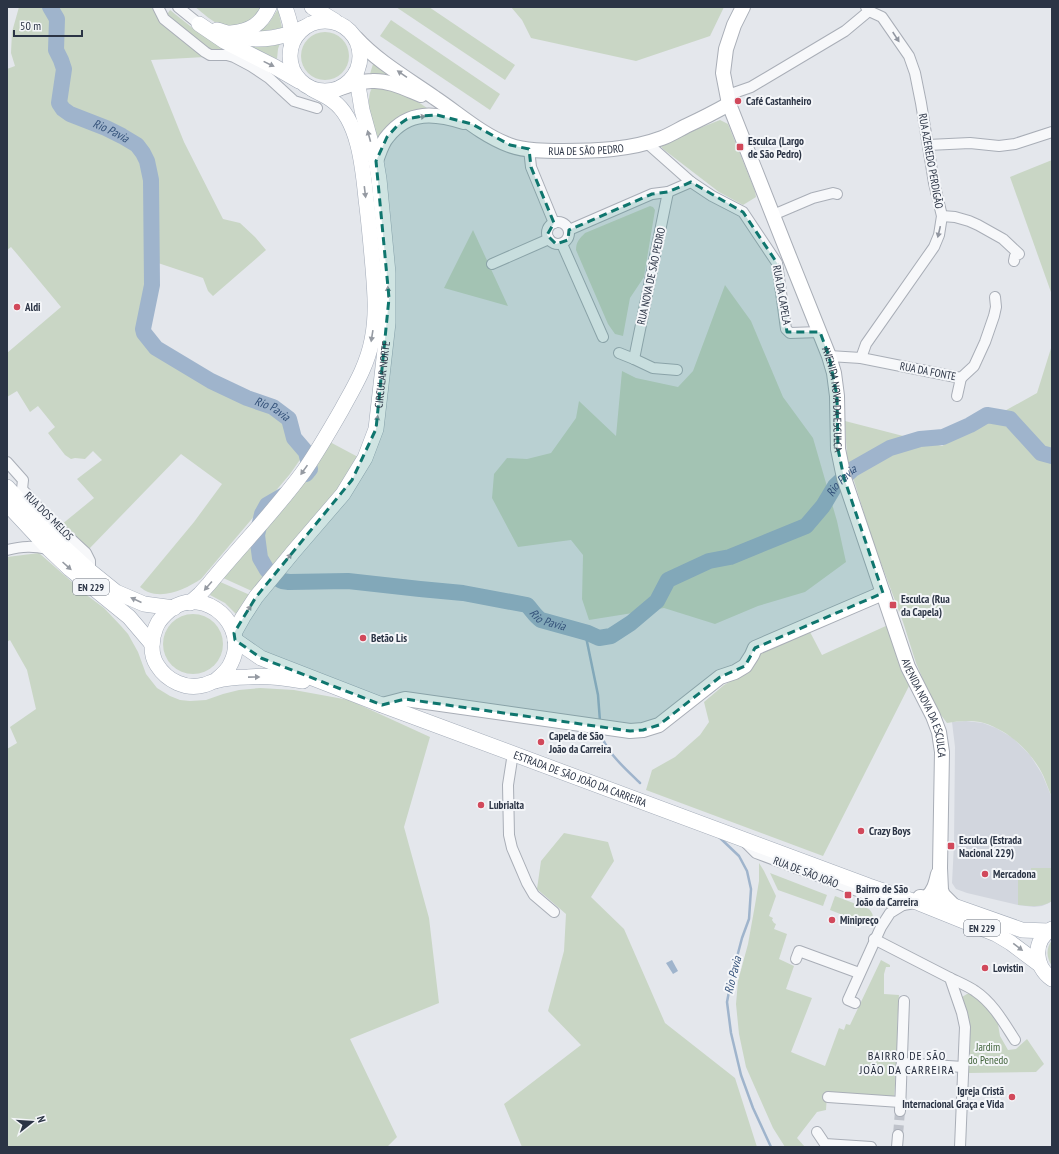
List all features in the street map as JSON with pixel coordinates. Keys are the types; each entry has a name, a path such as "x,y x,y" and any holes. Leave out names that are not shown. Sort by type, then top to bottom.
{"main road":[{"path":"229,33 250,29 265,16 269,7"},
{"path":"285,7 295,36 290,56 292,67 296,76 307,86 322,91 335,90 357,78 361,54 359,46 356,38 350,30 312,7"},
{"path":"199,24 241,37 258,39 295,36 311,23 321,21 332,21 341,24"},
{"name":"CIRCULAR NORTE","path":"190,602 200,594 305,470 364,368 369,354 374,324 375,306 371,235 364,181 356,141 346,116 341,108 333,101 275,67 224,41 199,24"},
{"name":"CIRCULAR NORTE","path":"235,636 243,617 264,588 343,494 365,458 376,430 388,323 388,273 379,179 376,161 362,110 357,78"},
{"name":"EN 229","path":"7,487 53,537 90,572 116,592 144,604 174,608"},
{"name":"EN 229","path":"7,504 70,570 129,617 152,644"},
{"name":"EN 229","path":"190,602 204,604 218,610 225,616 235,636 260,658 329,684 284,678 249,677 215,681 204,685 182,685 163,673 157,664 153,653 153,633 165,614 174,608 190,602"},
{"path":"215,681 231,664 235,652 235,636"},
{"name":"ESTRADA DE SÃO JOÃO DA CARREIRA","path":"329,684 741,838 832,871 866,880 920,900 996,934 1011,943 1044,971"},
{"name":"ESTRADA DE SÃO JOÃO DA CARREIRA","path":"920,900 954,906 1022,930 1050,930"},
{"name":"EN 229","path":"1044,971 1037,957 1038,949 1043,936 1050,930"}],"street":[{"path":"178,7 199,24"},
{"name":"AVENIDA NOVA DA ESCULCA","path":"743,7 734,25 726,49 723,73 728,100 829,356 834,373 837,396 838,449 845,479 908,667 933,716 940,737 942,752 941,890 943,895 954,906"},
{"path":"159,8 164,19 205,52 210,55 227,55 234,57 269,78 294,101 317,108"},
{"name":"RUA DE SÃO PEDRO","path":"445,104 491,136 510,145 528,149 547,151 577,151 623,148 647,143 663,138 845,31 868,9"},
{"name":"RUA AZEREDO PERDIGÃO","path":"861,358 866,344 934,247 939,235 942,216 934,183 915,73 908,56 882,17 868,9"},
{"path":"356,38 372,53 445,104"},
{"path":"357,78 399,86 445,104"},
{"path":"376,161 387,137 397,126 407,119 437,115 472,124"},
{"path":"928,146 970,143 999,146 1015,144 1052,132"},
{"name":"RUA DA CAPELA","path":"647,143 691,182 712,196 743,212 777,263 786,329 790,332 820,332"},
{"path":"528,149 531,167 554,223"},
{"path":"569,230 652,194 668,192 691,182"},
{"name":"RUA NOVA DE SÃO PEDRO","path":"634,359 668,192"},
{"path":"773,214 813,198 833,193 836,194"},
{"path":"942,216 955,217 969,221 1003,239 1019,254 1015,256 1014,261"},
{"path":"558,222 564,224 569,230 569,236 562,244 553,243 549,239 547,232 548,228 554,223 558,222"},
{"path":"492,264 549,239"},
{"path":"562,244 603,337"},
{"path":"775,260 789,256"},
{"name":"RUA DA FONTE","path":"829,356 861,358 961,378 974,366 985,342 996,307 995,297"},
{"path":"619,353 653,368 677,370"},
{"path":"957,396 961,378"},
{"name":"RUA DOS MELOS","path":"7,462 23,480 22,489 45,515 86,552 90,560 90,572"},
{"path":"7,550 22,546 36,546 49,549"},
{"path":"382,705 405,698 630,731 643,730 659,725 720,678 745,666 752,655 754,648 883,593"},
{"path":"513,753 508,785 508,835 512,848 534,896 554,912"},
{"name":"RUA DE SÃO JOÃO","path":"741,838 756,853 892,904 903,905 920,900"},
{"name":"AVENIDA NOVA DA ESCULCA","path":"920,900 930,895 934,889 940,868"},
{"path":"875,898 881,911 881,927"},
{"path":"854,1003 848,1000 874,939 890,913 903,905"},
{"path":"874,939 975,991 990,1005 1015,1040"},
{"path":"796,959 798,951 860,973"},
{"path":"1044,971 1052,989"},
{"path":"950,978 959,1003 965,1027 960,1147"},
{"path":"828,1097 900,1106 904,1001"},
{"path":"902,1063 963,1067"},
{"path":"816,1132 825,1144 871,1147"},
{"path":"897,1147 898,1135"}],"highlighted area":[{"path":"437,115 472,124 510,145 529,149 531,167 554,223 547,235 556,244 568,240 569,230 652,194 668,192 691,182 743,212 777,263 787,332 820,332 829,356 837,396 838,449 844,478 883,593 755,648 745,666 720,677 659,725 643,730 630,731 405,699 382,705 261,658 235,640 234,633 256,597 352,480 376,429 389,298 376,161 387,137 397,126 407,119 422,116"}],"shaded area":[{"path":"966,721 983,723 996,728 1013,738 1030,755 1042,774 1052,798 1052,901 1049,903 1034,907 1018,905 967,893 956,889 952,883 955,747 952,722"}],"green space":[{"path":"19,7 151,7 166,25 205,57 151,60 184,142 223,219 240,223 266,250 213,296 208,291 203,278 155,262 141,324 141,331 149,343 153,348 209,383 245,401 274,411 286,421 291,439 304,454 290,474 201,579 176,592 155,594 147,592 140,587 194,522 222,484 181,454 88,550 61,525 94,498 77,479 102,460 93,451 85,459 71,459 65,455 48,433 55,427 38,406 30,412 17,391 7,397 7,353 61,307 11,247 7,250 7,69 15,66 11,53 12,32"},
{"path":"195,7 261,7 254,16 244,23 227,26 218,24 211,20"},
{"path":"396,7 429,7 515,65 505,80"},
{"path":"511,7 724,7 710,36 636,61 531,38 522,20"},
{"path":"278,9 282,28 259,32 269,23"},
{"path":"170,10 207,38 231,52 212,51 166,16"},
{"path":"391,20 500,94 490,110 380,36"},
{"path":"320,32 330,32 342,39 349,51 349,61 342,73 330,80 320,80 312,76 305,69 301,61 301,51 305,43 312,36"},
{"path":"280,43 277,59 250,46"},
{"path":"373,64 404,82 370,74"},
{"path":"372,88 394,91 427,108 418,109 404,114 387,128 377,141 369,107"},
{"path":"720,120 728,124 755,191 756,197 743,205 719,192 663,149 660,145 664,142"},
{"path":"1052,160 1052,295 1010,177"},
{"path":"650,206 655,210 644,277 630,298 623,336 615,334 608,324 576,250 577,243 585,233"},
{"path":"473,230 508,306 444,288"},
{"path":"725,285 751,321 783,397 813,438 837,521 846,562 805,592 758,606 715,624 664,608 589,620 582,599 583,555 571,540 518,547 492,498 494,474 507,458 527,459 551,453 576,418 579,401 616,436 622,371 636,378 678,387 693,371"},
{"path":"1052,345 1052,798 1038,766 1026,750 1018,743 1002,731 984,723 966,721 947,723 934,706 916,663 903,622 872,539 847,458 845,421 942,446 1037,393"},
{"path":"328,441 358,457 336,495 254,592 221,577"},
{"path":"39,553 104,608 121,626 128,634 138,652 146,674 157,688 170,696 180,700 190,701 206,700 239,690 260,688 294,690 349,700 430,737 404,827 429,918 439,1003 350,1039 397,1137 387,1147 7,1147 7,749 17,743 10,727 36,709 27,670 10,640 7,642 7,557"},
{"path":"218,581 250,595 237,615 225,603 210,595"},
{"path":"187,614 199,614 210,619 218,627 223,638 221,656 210,669 199,674 187,674 176,669 168,661 163,650 163,638 168,627 176,619"},
{"path":"888,625 910,684 823,856 646,790 652,770 675,757 700,735 709,722 704,702 724,685 752,669 762,651 810,632 822,655"},
{"path":"564,833 608,842 614,861 591,897 624,929 665,1023 735,1078 757,1147 522,1147 504,1104 581,1045 548,1011 564,951 566,914 537,889 541,861"},
{"path":"759,863 776,896 769,916 773,918 772,920 776,924 774,929 787,934 779,959 794,966 786,989 812,998 791,1052 825,1066 839,1028 844,1030 846,1024 850,1025 881,960 890,965 890,967 886,967 884,974 884,994 899,995 897,1027 899,1028 894,1100 827,1095 826,1110 817,1112 797,1138 805,1147 785,1147 773,1128 746,1067 739,1034 736,1004 738,981 748,944 755,905 759,881"},
{"path":"1031,868 1052,868 1052,901 1040,906 1018,905 1018,874 1031,874"},
{"path":"770,873 827,895 823,906 778,890"},
{"path":"835,896 869,909 873,917 871,926 830,910"},
{"path":"1052,940 1052,966 1048,953"},
{"name":"Jardim do Penedo","path":"967,994 974,994 990,1010 998,1024 1000,1036 1008,1050 1016,1049 1027,1039 1044,1064 1036,1072 968,1073 970,1030 968,1016 962,997"}],"water":[{"path":"672,960 678,971 673,974 666,963"}],"waterway":[{"name":"Rio Pavia","path":"50,7 57,19 56,50 64,69 59,103 63,109 70,114 106,128 137,145 147,161 151,180 152,285 143,329 144,333 156,348 211,381 247,398 273,407 289,419 294,438 306,452 310,469 306,474"},
{"name":"Rio Pavia","path":"286,494 267,505 262,514 257,535 260,558 267,570 282,581 348,581 463,593 527,605 541,620 588,633 599,638 611,636 631,623 657,601 668,580 709,561 730,557 806,526 823,506 835,486 853,469 890,448 920,439 943,437 970,425 987,415 1010,419 1041,453 1052,456"},
{"name":"Rio Pavia","path":"585,632 598,695 600,721"},
{"name":"Rio Pavia","path":"601,732 606,746 611,753 640,783"},
{"name":"Rio Pavia","path":"719,837 739,856 747,871 751,889 749,919 742,938 727,1002 731,1033 741,1075 753,1108 771,1147"}],"tunnel":[{"path":"898,1135 900,1111"}],"place":[{"name":"Café Castanheiro","path":"738,101"},
{"name":"Esculca (Largo de São Pedro)","path":"740,147"},
{"name":"Aldi","path":"17,307"},
{"name":"Esculca (Rua da Capela)","path":"893,605"},
{"name":"Betão Lis","path":"363,638"},
{"name":"Capela de São João da Carreira","path":"541,742"},
{"name":"Lubrialta","path":"481,805"},
{"name":"Crazy Boys","path":"861,831"},
{"name":"Esculca (Estrada Nacional 229)","path":"951,846"},
{"name":"Mercadona","path":"985,874"},
{"name":"Bairro de São João da Carreira","path":"848,895"},
{"name":"Minipreço","path":"832,920"},
{"name":"Lovistin","path":"985,968"},
{"name":"Igreja Cristã Internacional Graça e Vida","path":"1012,1097"}],"district":[{"name":"BAIRRO DE SÃO JOÃO DA CARREIRA","path":"907,1063"}]}
